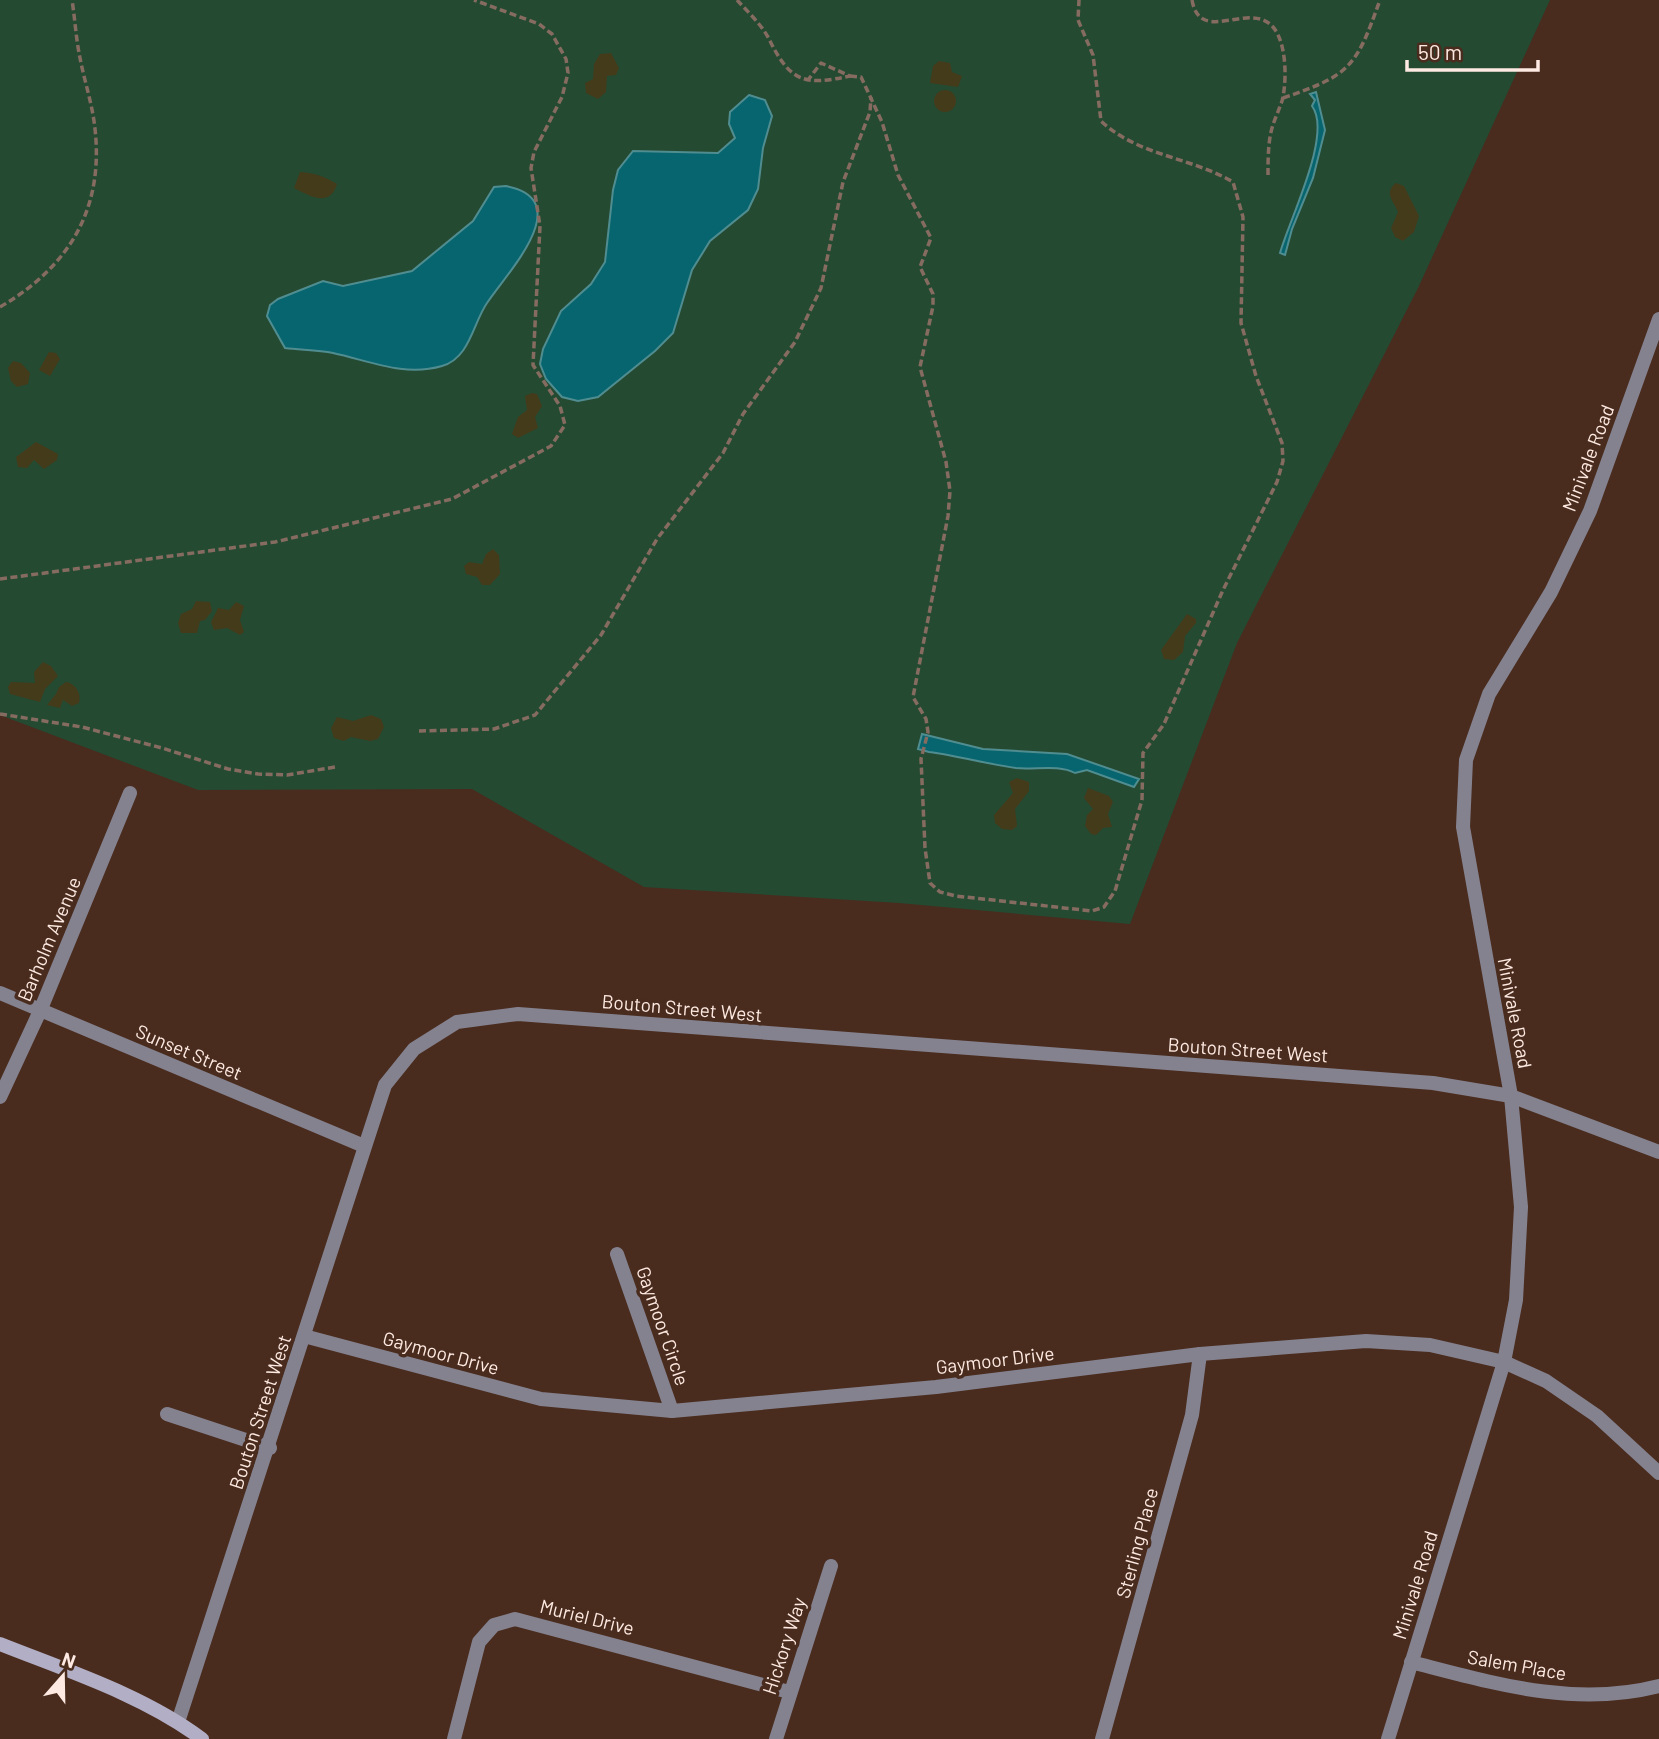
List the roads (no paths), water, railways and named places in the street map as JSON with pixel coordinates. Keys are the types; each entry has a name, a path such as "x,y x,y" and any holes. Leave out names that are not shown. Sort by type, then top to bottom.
{"main road":[{"path":"0,1644 89,1680 178,1722 201,1739"}],"street":[{"name":"Minivale Road","path":"1388,1739 1504,1362 1516,1300 1521,1207 1511,1096 1463,827 1466,760 1489,694 1551,592 1590,511 1659,319"},
{"name":"Barholm Avenue","path":"0,1097 40,1011 130,793"},
{"name":"Sunset Street","path":"0,993 364,1146"},
{"name":"Bouton Street West","path":"178,1722 270,1448 385,1085 414,1049 457,1022 517,1014 1433,1083 1511,1096 1659,1152"},
{"name":"Gaymoor Circle","path":"617,1254 673,1411"},
{"name":"Gaymoor Drive","path":"304,1336 541,1399 673,1411 936,1387 1199,1354 1366,1341 1430,1345 1504,1362 1546,1381 1597,1416 1659,1473"},
{"name":"Sterling Place","path":"1102,1739 1192,1415 1199,1354"},
{"path":"167,1414 270,1448"},
{"name":"Hickory Way","path":"776,1739 831,1566"},
{"name":"Muriel Drive","path":"454,1739 479,1642 494,1625 515,1619 789,1692"},
{"name":"Salem Place","path":"1411,1662 1548,1694 1635,1692 1659,1686"}],"water":[{"path":"1316,92 1325,130 1313,178 1292,229 1285,255 1280,253 1307,178 1317,136 1317,119 1312,106 1315,100 1310,94"},
{"path":"749,95 765,100 772,116 763,148 758,189 748,210 710,241 692,270 673,333 598,397 578,401 562,397 546,379 540,364 543,349 561,311 591,284 605,262 613,190 618,170 633,151 718,153 735,138 729,124 730,112"},
{"path":"506,186 527,194 536,206 537,222 520,257 482,311 465,348 451,362 428,369 401,369 333,353 285,348 267,316 270,305 278,299 323,281 343,286 412,271 473,221 494,187"},
{"path":"922,734 983,749 1067,754 1139,779 1134,787 1087,770 1075,773 1054,768 1016,768 929,752 918,749"}]}
